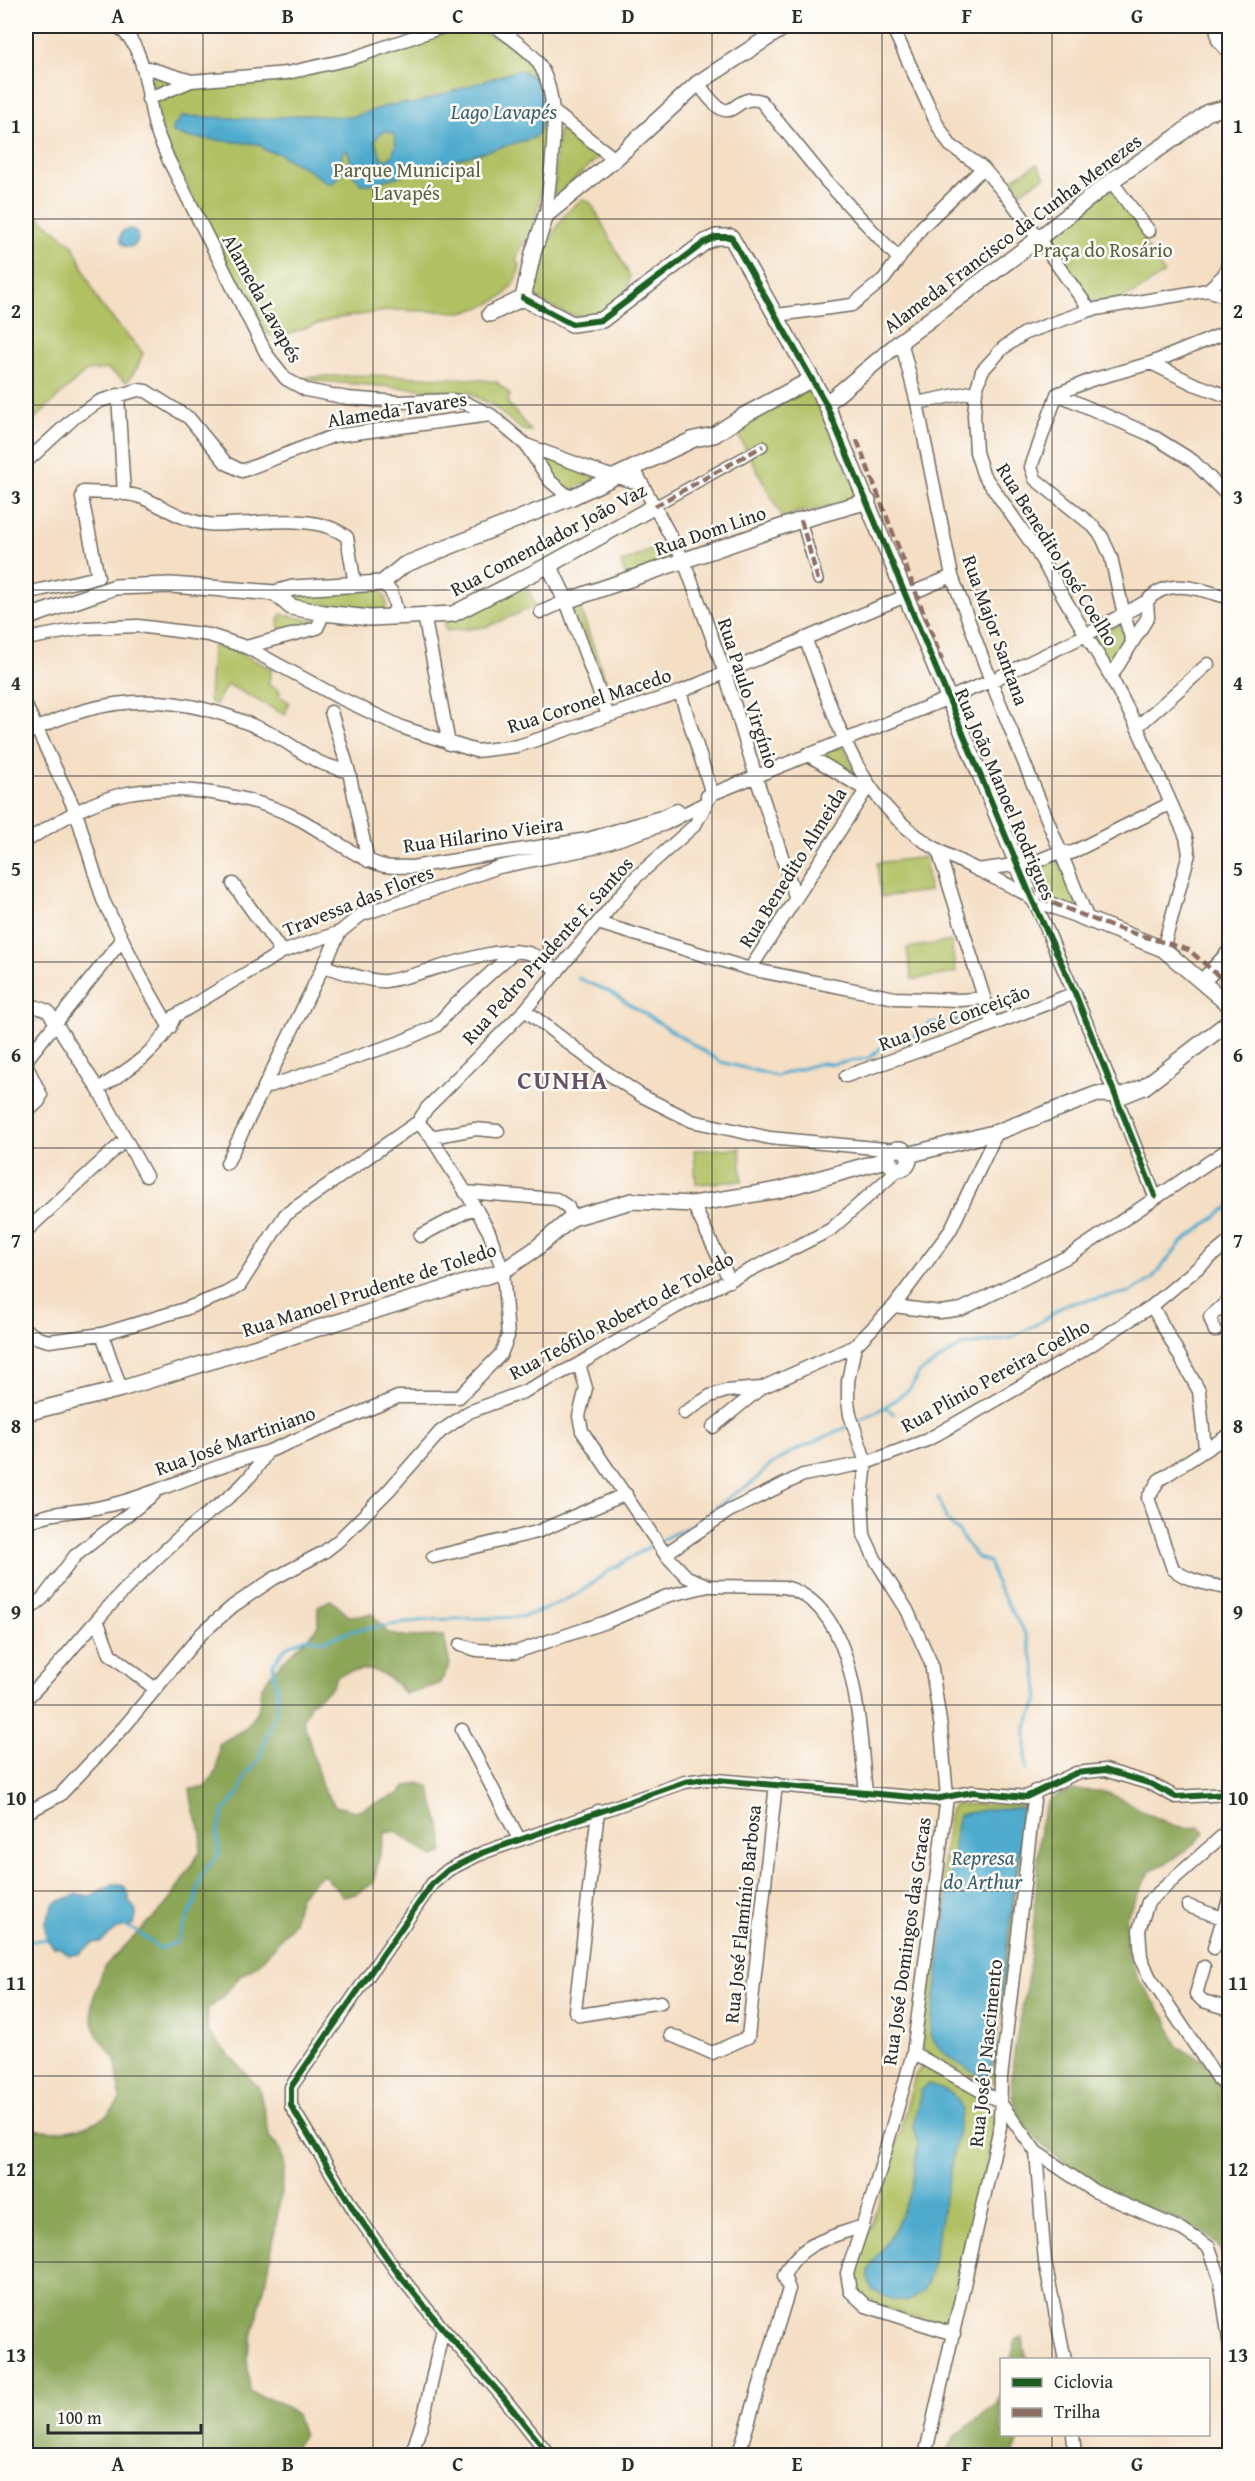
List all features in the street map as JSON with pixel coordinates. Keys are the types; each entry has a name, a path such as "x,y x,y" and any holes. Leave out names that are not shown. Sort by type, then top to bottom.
{"street":[{"name":"Alameda Lavapés","path":"117,26 129,37 142,66 157,132 184,192 267,355 286,379 306,390 337,396 398,402 453,400 491,415 526,445 550,482 570,498"},
{"path":"148,99 191,81 287,73 350,58 445,26"},
{"path":"490,314 523,298 533,253 546,215 554,112 549,82 536,60 495,26"},
{"path":"546,215 615,159 698,83 786,26"},
{"path":"892,26 937,124 950,145 983,168 1011,201 1090,310"},
{"path":"1216,26 1218,40 1230,54"},
{"path":"142,66 191,81"},
{"path":"698,83 712,104 722,110 730,110 750,100 761,101 822,176 899,259"},
{"name":"Alameda Francisco da Cunha Menezes","path":"826,404 901,341 1038,239 1111,181 1175,138 1208,112 1230,107"},
{"path":"554,112 615,159"},
{"path":"777,315 852,305 884,279 922,227 983,168"},
{"path":"1111,181 1149,231"},
{"name":"Rua João Manoel Rodrigues","path":"523,298 572,324 602,320 705,242 716,237 731,237 826,404 1019,869 1075,993 1155,1196"},
{"path":"1230,259 1224,275 1208,290 1230,298"},
{"name":"Rua Benedito José Coelho","path":"1163,949 1189,854 1186,837 1137,727 1111,677 1034,548 983,474 976,452 974,415 976,391 982,371 1003,348 1025,333 1090,310 1208,290"},
{"path":"1132,641 1111,557 1102,537 1093,526 1035,479 1031,467 1056,394 1091,380 1151,363 1230,331"},
{"name":"Rua Major Santana","path":"901,341 917,403 952,576 991,681 1089,922"},
{"path":"1151,363 1194,384 1225,395"},
{"path":"26,618 115,587 171,585 275,593 293,588 382,583 404,565 570,498 694,439 714,435 743,416 812,379"},
{"name":"Alameda Tavares","path":"118,395 138,390 146,391 189,418 226,463 242,471 333,436 491,415"},
{"path":"917,403 976,391"},
{"path":"1056,394 1151,435 1193,461 1230,498"},
{"path":"26,462 75,417 100,401 118,395 124,494"},
{"path":"526,445 614,477 642,484"},
{"name":"Rua Comendador João Vaz","path":"275,593 291,607 324,613 370,618 453,614 549,566 763,447"},
{"path":"633,467 655,506"},
{"path":"98,577 81,498 83,492 142,497 180,516 209,525 282,522 336,529 347,537 355,585"},
{"name":"Rua Dom Lino","path":"566,601 801,520 868,501"},
{"name":"Rua Paulo Virgínio","path":"655,506 684,561 725,673 795,896"},
{"path":"801,520 818,580"},
{"path":"549,566 566,601 608,716"},
{"name":"Rua Coronel Macedo","path":"26,639 85,628 138,626 195,632 246,646 377,716 476,752 518,746 680,692 952,576"},
{"path":"26,593 98,577 115,587"},
{"path":"382,583 390,591 396,608 390,617"},
{"path":"1086,635 1124,615 1147,601 1154,593 1169,586 1190,588 1230,598"},
{"path":"540,612 566,601"},
{"path":"1111,677 1148,616 1147,601"},
{"path":"246,646 317,628 324,613"},
{"path":"424,615 449,744"},
{"name":"Rua Hilarino Vieira","path":"26,841 76,812 127,794 156,790 211,793 239,798 282,811 368,861 385,866 412,867 588,839 661,817 710,798 807,754 991,681 1086,635"},
{"path":"806,638 844,740 866,788"},
{"path":"1137,727 1208,664"},
{"path":"680,692 710,798"},
{"path":"31,732 69,714 110,703 141,701 177,703 211,710 248,723 274,735 319,762 349,772"},
{"path":"26,706 31,732 76,812 103,900 170,1028"},
{"path":"331,712 349,772 368,861"},
{"path":"807,754 866,788 903,826 938,850 1031,897 1089,922 1163,949 1230,1006"},
{"name":"Rua Benedito Almeida","path":"750,969 866,788"},
{"name":"Rua Hilarino Vieira","path":"499,867 592,848 665,824 710,798"},
{"name":"Rua Pedro Prudente F. Santos","path":"26,1330 38,1338 49,1341 102,1334 199,1304 240,1285 285,1215 418,1122 427,1108 525,1010 635,878 695,825 710,798"},
{"path":"976,870 1014,865 1019,869 1061,851 1071,853 1171,803"},
{"path":"938,850 992,1023"},
{"name":"Travessa das Flores","path":"99,1089 138,1063 170,1028 175,1016 282,952 340,932 360,915 499,867"},
{"path":"233,884 282,952"},
{"path":"598,923 750,969 895,998 961,1000 983,998"},
{"path":"227,1163 340,932"},
{"path":"26,1113 42,1095 27,1067 27,1059 122,940"},
{"path":"322,966 383,982 468,959 515,951 532,954 558,971"},
{"path":"264,1088 398,1042 436,1026 453,1007 515,951"},
{"path":"1203,981 1230,952"},
{"name":"Rua José Conceição","path":"846,1076 965,1035 1075,993"},
{"path":"26,1003 48,1011 56,1022 99,1089 146,1176"},
{"path":"525,1010 609,1074 642,1096 692,1121 770,1138 897,1158"},
{"name":"Rua Teófilo Roberto de Toledo","path":"26,1813 60,1795 124,1727 201,1634 233,1606 273,1579 324,1552 338,1541 390,1490 440,1432 469,1412 523,1392 579,1364 676,1307 830,1230 897,1158 997,1132 1098,1094 1124,1095 1144,1087 1230,1022"},
{"path":"418,1122 431,1137 475,1207 489,1232 503,1271 508,1336 501,1354 459,1397 469,1412"},
{"path":"431,1137 475,1129 498,1131"},
{"path":"713,1427 761,1388 855,1346 894,1306 950,1231 997,1132"},
{"path":"26,1231 125,1140"},
{"path":"894,1306 940,1312 962,1309 1071,1255 1155,1196 1230,1148"},
{"name":"Rua Manoel Prudente de Toledo","path":"26,1413 122,1389 503,1271 534,1250 572,1218 632,1201 693,1204 779,1190 897,1158"},
{"path":"465,1192 556,1199 568,1207 572,1218"},
{"path":"693,1204 730,1281"},
{"path":"420,1236 475,1207"},
{"name":"Rua Plinio Pereira Coelho","path":"664,1552 729,1511 803,1475 866,1463 927,1440 1080,1352 1152,1306 1230,1241"},
{"path":"1215,1331 1210,1317 1230,1299"},
{"path":"1152,1306 1199,1391 1205,1448"},
{"path":"102,1334 122,1389"},
{"path":"855,1346 848,1381 850,1414 866,1463"},
{"path":"579,1364 585,1388 579,1416 582,1431 664,1552 687,1577 709,1586"},
{"path":"684,1413 719,1393 761,1388"},
{"name":"Rua José Martiniano","path":"26,1525 37,1517 101,1507 163,1488 267,1452 398,1397 459,1397"},
{"path":"1230,1434 1205,1448 1159,1480 1148,1498 1173,1569 1181,1576 1194,1581 1230,1588"},
{"path":"26,1699 54,1672 97,1620 183,1533 240,1489 257,1469 267,1452"},
{"name":"Rua José Domingos das Gracas","path":"866,1463 862,1498 864,1535 875,1559 907,1610 931,1664 941,1728 946,1797 913,2053 847,2273 850,2291 866,2306 954,2334"},
{"path":"26,1612 43,1598 75,1556 163,1488"},
{"path":"433,1557 537,1532 626,1494"},
{"path":"460,1645 477,1650 516,1652 606,1622 667,1596 709,1586 784,1587 806,1596 823,1610 840,1644 850,1673 866,1793"},
{"path":"97,1620 110,1654 154,1688"},
{"path":"462,1730 519,1839"},
{"path":"550,2456 397,2272 320,2157 293,2112 291,2087 432,1884 448,1870 482,1853 685,1782 706,1779 935,1799 973,1792 1031,1794 1076,1773 1106,1770 1151,1784 1176,1797 1230,1794"},
{"name":"Rua José Flamínio Barbosa","path":"671,2035 712,2053 748,2037 776,1784"},
{"name":"Rua José P Nascimento","path":"926,2456 1000,2127 999,2101 1031,1794"},
{"path":"598,1811 575,2011 580,2015 661,2002"},
{"path":"1230,1829 1148,1902 1139,1930 1139,1942 1141,1957 1149,1976 1217,2078 1230,2089"},
{"path":"1214,1948 1226,1919 1230,1896"},
{"path":"1188,1906 1226,1919"},
{"path":"1204,1967 1196,1994 1203,2001 1230,2009"},
{"path":"913,2053 999,2101 1036,2152 1094,2191 1183,2230 1209,2247 1220,2279 1230,2347"},
{"path":"1036,2152 1045,2262 1065,2358"},
{"path":"738,2456 789,2289 784,2276 789,2262 810,2244 862,2226"},
{"path":"411,2456 424,2416 443,2329"},
{"path":"1073,2436 1075,2456"}],"green space":[{"name":"Parque Municipal Lavapés","path":"459,29 476,31 505,42 530,60 546,88 550,105 550,122 538,205 531,237 522,244 516,261 520,265 517,279 505,295 487,305 466,312 393,310 333,319 279,337 268,334 261,327 192,196 162,131 155,103 173,94 211,84 292,77 331,69"},
{"path":"153,75 169,78 170,81 158,89 154,88 150,78"},
{"path":"562,129 599,157 557,195 554,193 558,131"},
{"path":"1037,164 1045,177 1020,192 1013,179"},
{"name":"Praça do Rosário","path":"1111,188 1147,237 1143,241 1164,273 1121,299 1091,301 1047,241"},
{"path":"583,199 591,203 630,276 625,291 614,303 598,313 581,316 564,313 540,300 534,294 533,283 539,260 558,224"},
{"path":"26,206 73,245 99,303 143,353 137,368 127,382 107,369 86,371 26,427"},
{"path":"367,375 497,382 510,395 507,402 531,431 522,430 492,405 469,393 306,380 307,377"},
{"path":"808,389 812,391 857,492 855,498 808,512 799,511 783,519 734,427"},
{"path":"541,455 598,477 570,491 566,490 544,466"},
{"path":"669,542 677,557 626,577 621,563"},
{"path":"525,583 536,606 486,627 446,631 444,623"},
{"path":"378,590 385,596 387,603 387,606 381,610 295,600 296,594"},
{"path":"579,605 607,685 600,687 572,607"},
{"path":"281,614 315,621 315,624 281,633 278,623"},
{"path":"1119,624 1124,629 1125,641 1112,663 1108,664 1094,641 1095,636"},
{"path":"217,645 238,652 272,669 268,684 280,691 279,696 289,702 285,715 227,684 216,704 209,702 212,648"},
{"path":"840,746 844,747 854,770 850,774 819,758 820,754"},
{"path":"925,857 929,891 881,897 877,863"},
{"path":"1057,858 1079,907 1076,910 1035,891 1029,875 1033,867"},
{"path":"951,941 956,973 912,980 907,948"},
{"path":"1229,956 1229,991 1223,982 1222,974"},
{"path":"740,1148 742,1181 696,1184 694,1150"},
{"path":"331,1600 349,1616 372,1614 389,1634 409,1637 444,1636 450,1665 439,1684 405,1694 389,1679 374,1671 358,1670 337,1676 332,1687 311,1703 303,1719 322,1787 335,1806 356,1811 399,1794 406,1787 419,1783 429,1786 443,1836 443,1852 433,1857 395,1831 385,1833 373,1883 356,1894 343,1896 324,1875 318,1878 299,1897 294,1922 261,1962 240,1976 222,1998 207,2010 207,2031 259,2088 270,2139 281,2150 285,2167 268,2273 247,2357 250,2392 282,2404 295,2413 303,2436 292,2452 286,2455 26,2455 26,2128 56,2131 85,2126 106,2116 120,2100 116,2059 97,2035 92,2017 92,2002 104,1967 168,1903 200,1852 201,1831 193,1809 190,1789 204,1788 217,1770 219,1744 246,1728 259,1708 261,1688 274,1670 315,1631 318,1625 318,1606"},
{"path":"1075,1790 1108,1793 1165,1822 1188,1828 1200,1827 1205,1832 1180,1854 1151,1870 1126,1917 1126,1945 1137,1977 1167,2020 1178,2048 1229,2073 1229,2294 1223,2257 1213,2240 1193,2227 1121,2196 1075,2171 1036,2138 1022,2119 1013,2099 1012,2072 1031,1951 1040,1828 1049,1801 1058,1795"},
{"name":"Represa do Arthur","path":"1022,1804 1026,1809 993,2082 984,2085 926,2053 922,2045 949,1810 955,1805"},
{"path":"925,2067 984,2101 991,2112 995,2128 946,2321 909,2316 880,2305 858,2290 853,2276 853,2270 887,2178 915,2076 920,2068"},
{"path":"1023,2338 1026,2358 1011,2358 1016,2339"},
{"path":"1000,2395 1000,2436 1020,2436 1014,2455 946,2455 955,2436 996,2405"}],"water":[{"name":"Lago Lavapés","path":"518,70 534,79 542,96 543,106 541,125 538,134 533,138 371,184 361,184 354,176 348,151 342,152 342,173 331,185 281,154 267,151 258,144 184,137 173,132 173,127 183,116 258,119 306,115 352,117 386,106 413,104","holes":["386,131 394,134 396,145 392,156 386,160 382,158 375,142 379,134"]},
{"path":"129,229 135,232 138,238 135,244 129,247 123,244 120,238 123,232"},
{"name":"Represa do Arthur","path":"1021,1808 1024,1812 991,2071 988,2076 983,2077 946,2055 930,2035 958,1815 989,1809"},
{"path":"113,1884 124,1886 129,1895 129,1902 136,1912 133,1924 119,1928 101,1942 93,1943 79,1954 69,1955 60,1948 54,1947 46,1939 45,1924 54,1903 78,1894 90,1896"},
{"path":"928,2084 944,2089 953,2095 962,2109 930,2275 923,2291 907,2302 893,2300 872,2290 868,2271 893,2233 911,2192 918,2144 913,2127 921,2091"}],"waterway":[{"path":"578,978 610,992 721,1062 776,1076 821,1063 833,1064 869,1058 888,1042 912,1038 930,1023 967,1019"},
{"path":"26,1019 36,1021"},
{"path":"857,1422 885,1407 910,1389 919,1373 961,1346 1011,1338 1044,1320 1066,1304 1130,1292 1151,1280 1181,1243 1230,1206"},
{"path":"885,1407 894,1414"},
{"path":"661,1540 700,1521 753,1482 769,1466 788,1454 851,1425"},
{"path":"938,1497 946,1519 959,1532 976,1557 989,1562 997,1586 1026,1635 1036,1672 1039,1698 1026,1727 1026,1770"},
{"path":"124,1925 161,1949 176,1943 196,1901 201,1876 219,1853 217,1834 224,1811 240,1792 245,1776 261,1757 277,1707 273,1664 286,1647 307,1638 323,1641 355,1630 426,1620 521,1617 546,1609 579,1593 607,1572 655,1543"},
{"path":"26,1942 47,1939"}],"marked path":[{"path":"857,440 942,660"},
{"path":"655,506 763,446"},
{"path":"801,520 818,580"},
{"path":"1032,889 1035,896 1110,926 1189,950 1230,986"}],"cycle path":[{"path":"523,298 572,324 602,320 705,242 716,237 731,237 826,404 1031,897 1075,993 1155,1196"},
{"path":"550,2456 397,2272 355,2212 291,2106 291,2087 432,1884 448,1870 482,1853 685,1782 706,1779 935,1799 973,1792 1026,1797 1076,1773 1105,1770 1151,1784 1176,1797 1230,1794"}],"district":[{"name":"CUNHA","path":"563,1079"}]}
